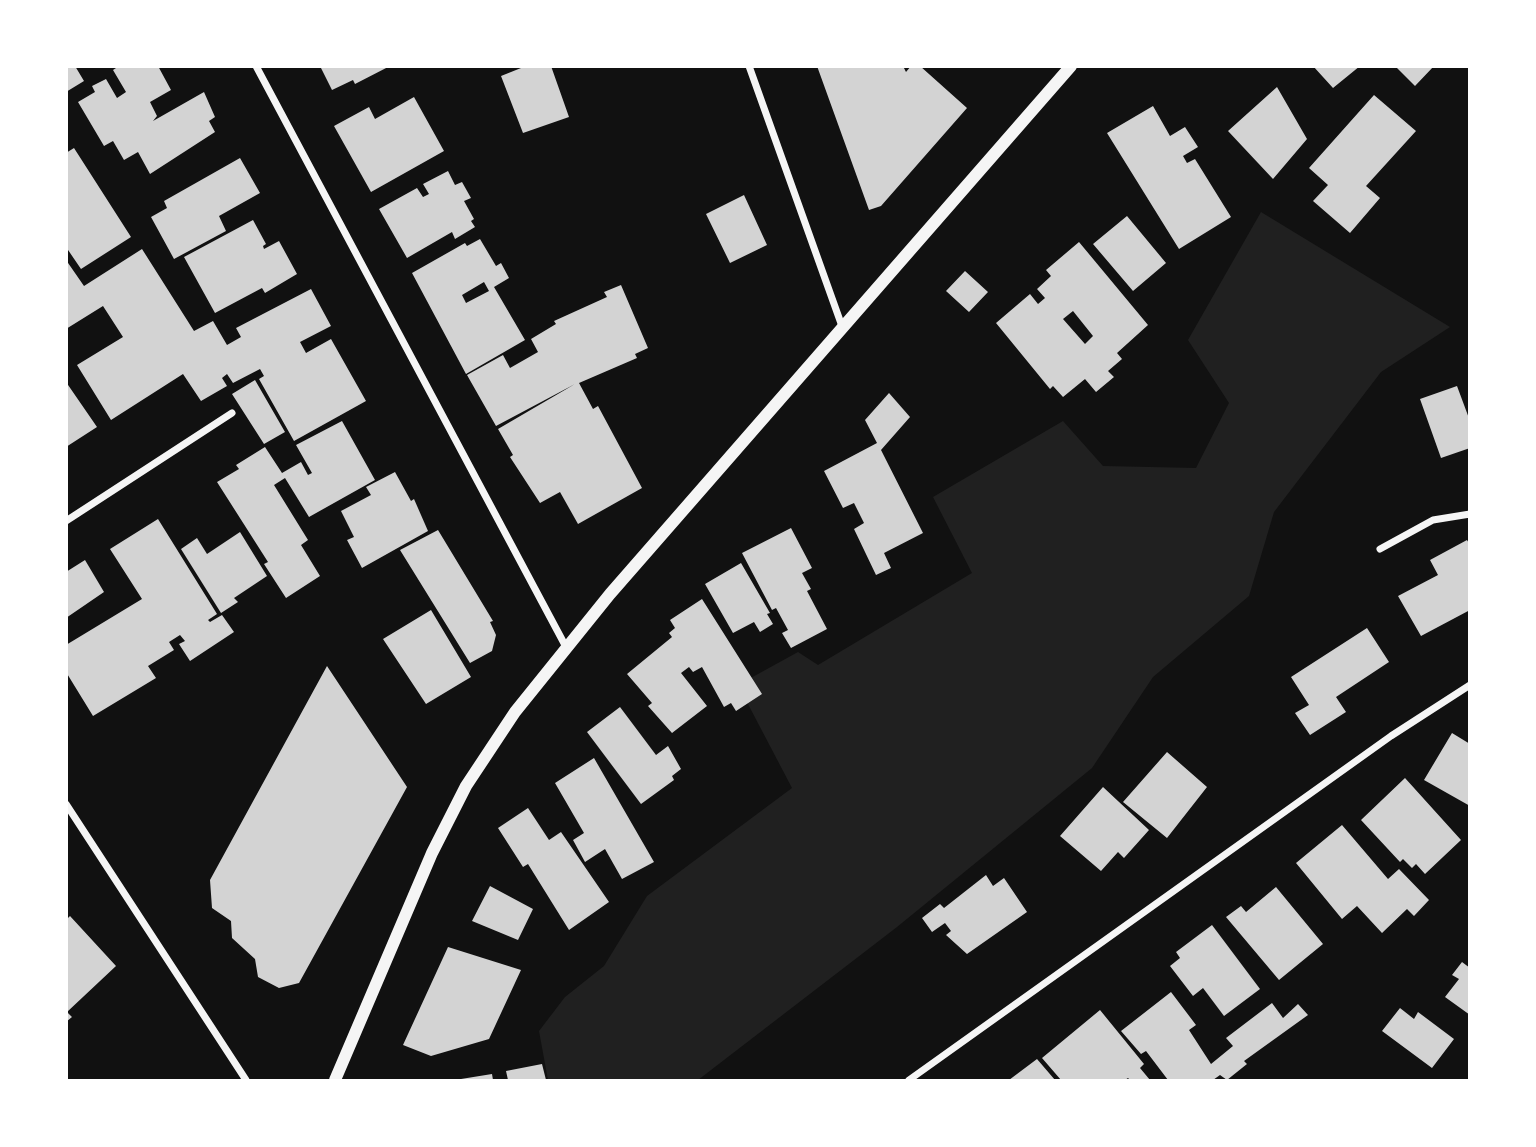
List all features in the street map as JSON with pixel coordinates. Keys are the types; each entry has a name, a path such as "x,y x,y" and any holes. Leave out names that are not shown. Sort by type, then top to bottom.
{"street":[{"path":"256,66 566,647"},
{"path":"749,66 843,329"},
{"path":"335,1080 432,853 466,786 514,712 566,647 1071,66"},
{"path":"66,521 232,413"},
{"path":"1380,549 1433,520 1469,513"},
{"path":"909,1080 1391,736 1469,685"},
{"path":"66,804 246,1080"}],"shaded area":[{"path":"1261,212 1450,327 1381,372 1274,512 1249,596 1153,677 1092,768 897,927 698,1080 548,1080 539,1031 565,997 604,966 647,896 792,788 738,685 798,652 818,665 972,573 933,497 1063,421 1103,466 1196,468 1229,403 1188,340"}],"building":[{"path":"66,66 75,66 84,81 66,92"},
{"path":"119,66 158,66 171,90 150,102 157,116 153,121 204,92 215,117 209,121 215,132 150,174 138,152 124,160 113,141 104,146 78,102 95,92 92,86 106,79 117,98 126,92 113,70"},
{"path":"320,66 390,66 355,84 353,80 332,90"},
{"path":"526,66 551,66 569,117 523,133 501,76"},
{"path":"817,66 903,66 906,72 911,66 920,66 967,108 881,206 869,210"},
{"path":"1313,66 1360,66 1333,88"},
{"path":"1395,66 1434,66 1415,86"},
{"path":"1277,87 1307,139 1273,179 1228,131"},
{"path":"1374,95 1416,131 1366,186 1380,198 1350,233 1313,201 1328,185 1309,168"},
{"path":"414,97 444,151 371,192 334,126 369,107 375,119"},
{"path":"1153,106 1170,136 1185,127 1198,147 1183,156 1187,163 1195,159 1231,217 1179,249 1107,133"},
{"path":"74,148 131,237 81,269 66,247 66,153"},
{"path":"240,158 260,193 219,216 226,231 174,259 151,217 167,208 164,201"},
{"path":"448,171 455,185 462,182 471,198 464,201 474,219 471,221 475,227 455,239 452,232 407,258 379,209 417,188 423,197 429,194 423,184"},
{"path":"744,195 767,245 730,263 706,214"},
{"path":"1127,216 1166,263 1133,291 1093,244"},
{"path":"253,220 266,244 264,249 279,241 297,274 265,293 262,288 215,313 184,257"},
{"path":"480,239 496,266 501,263 509,278 494,287 525,340 466,374 412,273 465,243 467,246","holes":["484,282 489,291 466,303 462,295"]},
{"path":"1079,242 1148,325 1117,353 1122,359 1108,371 1114,377 1096,392 1085,379 1063,397 1053,386 1050,389 996,323 1030,294 1038,304 1045,298 1037,289 1051,276 1046,270","holes":["1073,311 1093,336 1085,344 1063,319"]},
{"path":"142,249 194,331 213,321 227,345 241,337 236,328 311,289 331,326 300,342 306,353 331,339 366,401 294,441 259,379 264,376 260,369 233,383 227,374 222,378 227,386 201,401 183,374 111,420 77,365 123,337 103,306 66,329 66,260 84,286"},
{"path":"965,271 988,292 969,312 946,291"},
{"path":"621,285 648,348 635,354 637,358 579,383 593,409 598,406 642,488 578,524 560,492 540,503 510,457 513,455 498,429 575,384 496,426 467,375 503,355 510,368 538,352 531,339 556,324 554,321 607,297 604,292"},
{"path":"255,380 285,432 264,444 232,394"},
{"path":"66,382 97,427 66,447"},
{"path":"1457,386 1470,421 1470,448 1441,458 1420,399"},
{"path":"889,393 910,417 881,450 923,533 884,553 891,568 876,575 854,529 864,523 854,503 843,508 824,471 877,443 865,420"},
{"path":"342,421 375,480 309,517 285,478 274,485 308,540 301,545 320,576 286,598 264,564 268,562 217,482 239,469 236,465 265,447 282,473 301,462 308,475 312,473 296,445"},
{"path":"395,472 411,501 414,499 428,531 362,568 347,540 354,537 341,511 371,495 366,487"},
{"path":"158,519 217,614 208,620 210,622 222,615 234,632 190,661 179,644 185,641 180,635 169,642 174,650 148,666 156,678 93,716 66,672 66,645 142,599 110,549"},
{"path":"791,528 812,568 802,573 811,589 807,591 827,629 791,648 782,633 788,630 776,608 772,610 742,553"},
{"path":"438,530 493,621 490,622 496,635 492,651 470,663 400,550"},
{"path":"240,532 267,576 234,598 238,602 221,613 181,549 197,538 207,554"},
{"path":"1467,540 1470,545 1470,610 1421,636 1398,596 1438,575 1430,560"},
{"path":"85,560 104,592 66,618 66,572"},
{"path":"741,563 770,613 767,614 773,624 760,632 754,622 733,633 705,584"},
{"path":"702,599 762,694 736,711 731,703 724,707 702,667 693,672 689,667 681,673 707,706 672,733 648,706 652,703 627,674 672,637 669,633 675,628 670,620"},
{"path":"431,610 471,677 426,704 383,639"},
{"path":"1367,628 1389,662 1336,697 1346,712 1310,735 1295,713 1309,705 1291,677"},
{"path":"327,666 407,787 299,983 279,988 258,977 255,959 232,938 231,921 212,908 210,880"},
{"path":"620,707 656,755 668,746 681,769 672,776 674,780 641,804 587,732"},
{"path":"1452,733 1470,744 1470,806 1424,780"},
{"path":"1167,752 1207,787 1167,838 1123,802"},
{"path":"594,758 654,862 622,879 605,849 585,862 573,840 584,833 555,783"},
{"path":"1405,778 1461,840 1425,874 1416,864 1412,868 1403,859 1400,862 1361,820"},
{"path":"1103,787 1149,830 1124,858 1118,852 1101,871 1060,836"},
{"path":"528,808 549,840 561,832 609,902 569,930 528,864 523,867 498,828"},
{"path":"1342,825 1388,879 1399,869 1429,900 1414,916 1407,909 1382,933 1357,906 1342,919 1296,863"},
{"path":"986,875 993,886 1004,878 1027,912 967,954 946,935 951,931 945,923 932,932 922,918 940,904 944,908"},
{"path":"490,886 533,909 518,940 472,921"},
{"path":"1276,887 1323,944 1279,980 1226,917 1241,906 1246,912"},
{"path":"70,916 116,966 67,1012 72,1017 66,1022 66,920"},
{"path":"1212,925 1260,989 1224,1016 1203,988 1193,996 1170,966 1180,958 1176,952"},
{"path":"448,947 521,970 489,1039 431,1056 403,1045"},
{"path":"1462,962 1470,968 1470,1015 1445,997 1459,979 1452,975"},
{"path":"1171,992 1196,1025 1189,1030 1211,1064 1233,1046 1226,1038 1272,1003 1283,1018 1298,1004 1308,1015 1244,1061 1247,1064 1227,1080 1220,1075 1213,1080 1168,1080 1146,1051 1141,1054 1121,1031"},
{"path":"1400,1008 1414,1019 1418,1012 1454,1039 1432,1068 1382,1031"},
{"path":"1100,1010 1144,1064 1140,1068 1150,1080 1061,1080 1042,1058"},
{"path":"1037,1059 1055,1080 1009,1080"},
{"path":"542,1064 546,1080 508,1080 506,1071"},
{"path":"492,1074 493,1080 461,1080 461,1079"}]}
